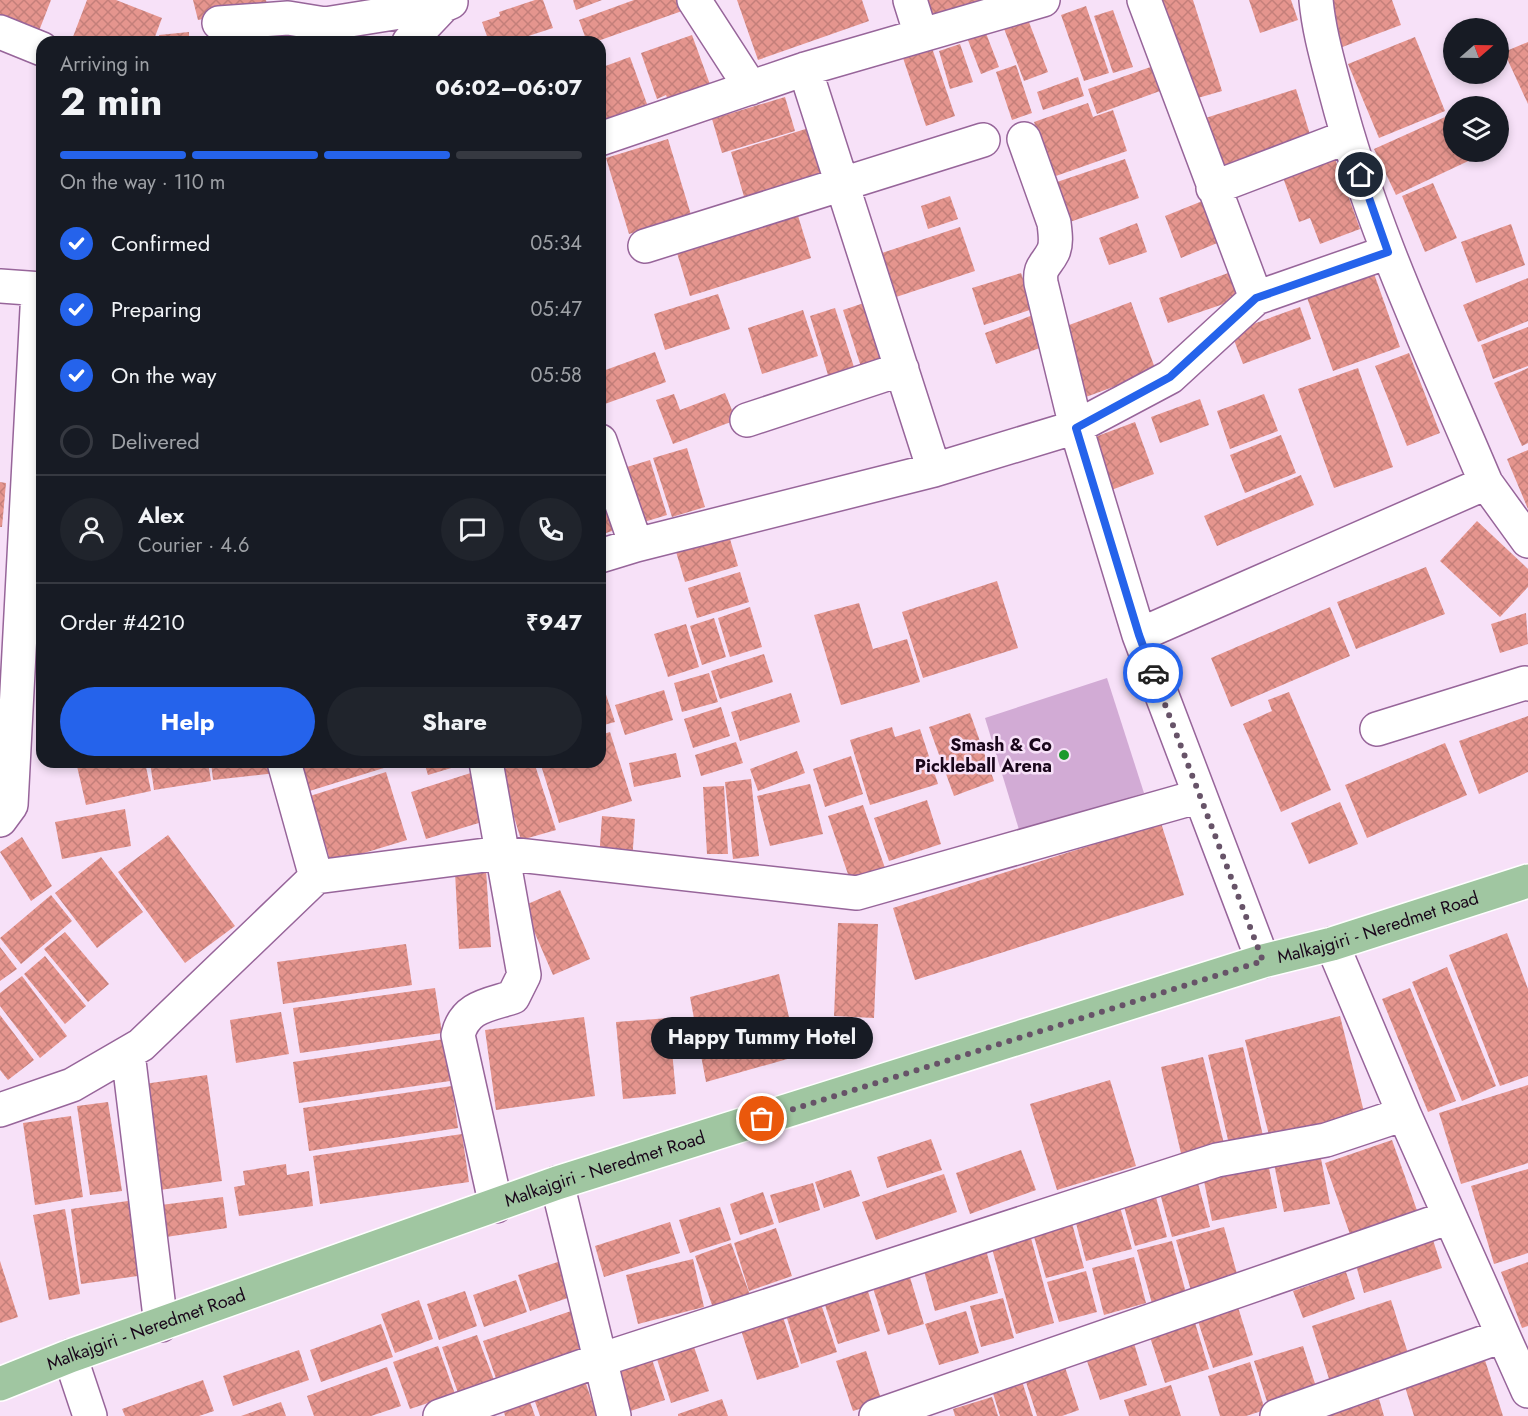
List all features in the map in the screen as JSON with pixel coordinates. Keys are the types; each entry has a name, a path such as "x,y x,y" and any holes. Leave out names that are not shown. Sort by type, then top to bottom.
{"main road":[{"name":"Malkajgiri - Neredmet Road","path":"0,1384 70,1356 557,1183 1263,961 1332,944 1528,881"}],"street":[{"path":"694,0 751,87"},
{"path":"910,0 921,35"},
{"path":"606,137 805,69 1043,0"},
{"path":"1144,0 1256,298"},
{"path":"1316,0 1318,21 1347,137 1388,252 1486,483 1528,541"},
{"path":"219,23 288,18 327,33 449,2"},
{"path":"415,36 449,2"},
{"path":"0,32 36,47"},
{"path":"805,69 934,470"},
{"path":"1213,188 1347,137"},
{"path":"1024,139 1054,223 1053,252 1043,265 1040,274 1076,428 1139,635 1263,961"},
{"path":"645,246 983,140"},
{"path":"606,554 934,470 1076,428 1170,377 1256,298 1388,252"},
{"path":"0,286 36,290"},
{"path":"0,820 11,805 36,361"},
{"path":"747,420 902,369"},
{"path":"606,458 636,545"},
{"path":"1139,635 1486,483"},
{"path":"1377,729 1525,683 1528,684"},
{"path":"286,768 316,877"},
{"path":"487,768 524,975 513,997 473,1010 459,1028 458,1035 496,1206"},
{"path":"0,1110 72,1085 141,1045 316,877 501,853 857,893 1200,796"},
{"path":"1332,944 1404,1114 1528,1391"},
{"path":"128,1053 161,1325"},
{"path":"440,1416 600,1360 1217,1161 1326,1140 1404,1114"},
{"path":"557,1183 614,1416"},
{"path":"876,1416 1450,1216"},
{"path":"1278,1416 1502,1336"},
{"path":"70,1356 90,1416"}],"shaded area":[{"name":"Smash & Co Pickleball Arena","path":"1107,678 1144,793 1020,833 985,718"}],"building":[{"path":"0,0 51,0 37,36 0,22"},
{"path":"87,0 116,0 162,18 155,36 73,36"},
{"path":"193,0 266,0 267,4 198,20"},
{"path":"535,0 543,0 553,28 528,36 487,36 482,22 500,16 499,12"},
{"path":"573,0 602,0 576,10"},
{"path":"634,0 678,0 682,11 606,38 606,36 585,36 579,20"},
{"path":"737,0 862,0 869,21 758,60"},
{"path":"922,0 994,0 929,21"},
{"path":"1152,0 1193,0 1222,91 1184,102"},
{"path":"1249,0 1291,0 1298,20 1260,33"},
{"path":"1326,0 1392,0 1401,25 1337,49"},
{"path":"1086,6 1109,73 1084,81 1061,15"},
{"path":"1113,10 1133,67 1113,73 1094,16"},
{"path":"1027,17 1048,72 1024,81 1003,26"},
{"path":"984,28 999,67 981,74 966,35"},
{"path":"189,32 189,36 159,35"},
{"path":"287,32 287,36 259,36"},
{"path":"692,35 712,90 670,105 666,95 657,99 641,53"},
{"path":"1415,37 1443,106 1443,112 1379,138 1348,64"},
{"path":"1528,42 1528,104 1509,63 1509,50"},
{"path":"960,44 973,82 950,89 939,51"},
{"path":"931,45 955,116 926,126 902,55"},
{"path":"630,57 647,104 606,119 606,66"},
{"path":"1162,63 1171,87 1097,114 1088,89"},
{"path":"1016,65 1032,113 1012,120 996,72"},
{"path":"1078,77 1084,96 1043,110 1037,92"},
{"path":"1296,89 1312,141 1213,173 1196,121"},
{"path":"785,97 795,131 722,153 712,119"},
{"path":"1088,103 1093,117 1113,110 1127,151 1053,177 1034,122"},
{"path":"1443,118 1443,162 1466,162 1396,195 1374,149"},
{"path":"812,127 827,176 745,200 731,152"},
{"path":"668,139 691,215 629,234 606,158"},
{"path":"1333,153 1360,229 1320,244 1310,218 1299,222 1281,172"},
{"path":"1125,159 1139,198 1064,224 1051,184"},
{"path":"1433,183 1457,238 1425,252 1402,196"},
{"path":"950,196 958,219 928,229 921,206"},
{"path":"1210,198 1227,239 1181,258 1165,216"},
{"path":"795,206 811,258 690,296 674,243"},
{"path":"1137,223 1147,252 1109,265 1099,238"},
{"path":"1511,224 1525,265 1476,283 1461,242"},
{"path":"960,227 975,271 890,299 876,255"},
{"path":"1372,268 1400,347 1333,371 1305,292"},
{"path":"1231,272 1241,298 1168,323 1159,298"},
{"path":"1021,273 1033,309 984,325 972,288"},
{"path":"1528,278 1528,321 1478,342 1463,305"},
{"path":"718,294 730,329 665,350 654,314"},
{"path":"867,302 886,362 862,370 843,310"},
{"path":"1131,302 1156,371 1086,397 1061,328"},
{"path":"1300,307 1311,339 1243,364 1231,332"},
{"path":"835,308 854,367 828,375 810,316"},
{"path":"803,310 818,356 762,374 748,328"},
{"path":"1033,315 1045,346 996,364 985,333"},
{"path":"1528,327 1528,366 1493,379 1481,345"},
{"path":"655,352 666,382 606,404 606,370"},
{"path":"1409,353 1440,433 1407,446 1375,366"},
{"path":"1358,368 1393,467 1334,488 1298,389"},
{"path":"1528,368 1528,443 1522,446 1494,383"},
{"path":"725,393 736,420 673,444 656,400 674,394 680,410"},
{"path":"1264,394 1278,431 1230,449 1217,411"},
{"path":"1200,399 1209,425 1160,443 1151,417"},
{"path":"1135,422 1154,474 1106,492 1087,440"},
{"path":"1281,435 1296,473 1245,493 1230,455"},
{"path":"687,448 705,507 672,517 653,458"},
{"path":"1528,450 1528,509 1507,459"},
{"path":"650,460 667,515 634,525 617,470"},
{"path":"1301,475 1314,505 1217,546 1204,516"},
{"path":"0,482 6,483 2,527 0,527"},
{"path":"606,488 621,528 606,533"},
{"path":"1477,521 1528,569 1528,587 1500,617 1440,561"},
{"path":"727,529 738,566 685,582 674,545"},
{"path":"1426,567 1445,614 1356,649 1337,602"},
{"path":"740,572 749,602 697,618 688,588"},
{"path":"997,581 1018,648 923,678 902,612"},
{"path":"859,603 873,649 907,639 920,682 841,705 814,615"},
{"path":"750,607 762,647 730,657 718,618"},
{"path":"1330,607 1350,656 1231,707 1211,658"},
{"path":"1526,613 1528,644 1500,653 1491,624"},
{"path":"714,618 726,657 702,665 690,626"},
{"path":"686,624 699,667 668,677 654,634"},
{"path":"764,654 773,682 720,699 711,671"},
{"path":"709,673 718,702 682,712 674,683"},
{"path":"664,690 673,720 625,735 615,705"},
{"path":"1289,692 1331,790 1281,812 1243,724 1272,711 1268,700"},
{"path":"791,693 800,722 740,741 731,712"},
{"path":"606,694 615,722 606,724"},
{"path":"721,707 730,736 693,748 684,719"},
{"path":"970,713 994,781 954,796 929,727"},
{"path":"1528,716 1528,772 1479,794 1459,741"},
{"path":"892,727 895,737 920,729 938,784 870,805 850,740"},
{"path":"610,732 632,801 559,823 542,768 606,768 606,733"},
{"path":"736,742 743,763 701,776 695,755"},
{"path":"1445,743 1467,795 1367,838 1345,785"},
{"path":"797,751 805,773 758,791 750,769"},
{"path":"676,753 681,777 634,787 629,763"},
{"path":"851,756 863,794 825,807 813,769"},
{"path":"77,768 146,768 151,791 86,805"},
{"path":"151,768 209,768 211,781 154,790"},
{"path":"212,768 276,768 276,773 213,780"},
{"path":"295,768 384,768 303,793"},
{"path":"426,768 451,768 428,775"},
{"path":"536,768 556,830 521,840 500,770"},
{"path":"477,771 492,819 426,839 411,792"},
{"path":"386,772 407,840 331,863 310,796"},
{"path":"751,779 759,856 733,859 725,782"},
{"path":"810,784 823,834 770,846 757,796"},
{"path":"724,786 728,854 707,854 703,787"},
{"path":"927,800 941,844 889,861 874,818"},
{"path":"1340,802 1358,844 1309,864 1291,823"},
{"path":"863,805 885,868 850,880 828,816"},
{"path":"125,809 131,846 62,859 55,822"},
{"path":"602,816 635,819 632,862 599,859"},
{"path":"1161,823 1184,895 915,980 893,908"},
{"path":"168,835 235,926 185,963 118,872"},
{"path":"22,837 52,886 31,901 0,852"},
{"path":"101,857 143,912 97,948 55,893"},
{"path":"486,870 491,947 459,949 455,872"},
{"path":"560,890 590,959 553,975 523,906"},
{"path":"51,895 72,921 21,964 0,938"},
{"path":"838,923 878,924 874,1018 834,1016"},
{"path":"65,932 109,984 88,1002 44,949"},
{"path":"1507,933 1528,989 1528,1076 1500,1086 1449,955"},
{"path":"406,944 412,985 283,1004 277,962"},
{"path":"0,947 17,969 0,981"},
{"path":"45,956 86,1006 65,1024 24,974"},
{"path":"1447,967 1496,1086 1462,1101 1412,982"},
{"path":"779,974 798,1056 706,1082 690,997"},
{"path":"22,976 67,1036 40,1058 0,1006 0,993"},
{"path":"435,988 442,1033 300,1053 293,1008"},
{"path":"1410,988 1456,1101 1428,1112 1382,999"},
{"path":"281,1012 289,1054 236,1063 230,1020"},
{"path":"0,1015 34,1060 8,1080 0,1070"},
{"path":"1340,1016 1366,1120 1271,1143 1245,1040"},
{"path":"584,1017 595,1096 496,1110 485,1030"},
{"path":"669,1018 676,1094 623,1099 616,1022"},
{"path":"445,1039 450,1081 299,1103 293,1062"},
{"path":"1243,1047 1263,1136 1229,1144 1208,1055"},
{"path":"1203,1057 1226,1152 1183,1162 1161,1067"},
{"path":"207,1075 222,1181 153,1191 137,1085"},
{"path":"1110,1080 1136,1166 1057,1190 1030,1104"},
{"path":"1528,1085 1528,1163 1461,1184 1439,1113"},
{"path":"452,1086 458,1128 309,1151 303,1108"},
{"path":"108,1102 122,1191 90,1195 77,1106"},
{"path":"71,1116 83,1197 35,1205 23,1123"},
{"path":"462,1134 469,1182 320,1204 313,1156"},
{"path":"931,1139 942,1170 887,1188 877,1157"},
{"path":"1392,1140 1419,1216 1352,1240 1325,1163"},
{"path":"1319,1149 1330,1204 1284,1212 1273,1159"},
{"path":"1021,1150 1036,1190 970,1214 956,1173"},
{"path":"1267,1158 1277,1208 1212,1221 1202,1171"},
{"path":"286,1164 287,1175 309,1171 313,1206 239,1216 234,1187 245,1185 243,1171"},
{"path":"1528,1169 1528,1253 1494,1264 1471,1186"},
{"path":"851,1170 860,1196 824,1208 815,1182"},
{"path":"944,1174 957,1212 876,1240 862,1202"},
{"path":"1196,1176 1210,1227 1172,1237 1158,1186"},
{"path":"813,1183 820,1210 779,1223 770,1195"},
{"path":"1152,1183 1167,1237 1135,1246 1120,1192"},
{"path":"763,1192 774,1224 740,1235 730,1204"},
{"path":"223,1197 227,1228 166,1237 161,1205"},
{"path":"142,1199 152,1274 81,1284 71,1209"},
{"path":"1118,1200 1132,1249 1086,1261 1073,1212"},
{"path":"720,1207 731,1240 690,1253 679,1220"},
{"path":"65,1209 80,1294 49,1300 33,1215"},
{"path":"1069,1212 1084,1268 1046,1278 1030,1223"},
{"path":"670,1222 680,1253 604,1277 595,1246"},
{"path":"1028,1227 1054,1323 1016,1334 989,1238"},
{"path":"1224,1227 1239,1281 1192,1294 1176,1240"},
{"path":"776,1228 792,1276 749,1291 734,1243"},
{"path":"1433,1240 1442,1268 1364,1293 1356,1265"},
{"path":"1172,1241 1187,1297 1153,1307 1137,1250"},
{"path":"731,1243 750,1295 713,1308 695,1256"},
{"path":"984,1243 998,1293 935,1311 921,1260"},
{"path":"1134,1257 1146,1303 1104,1315 1092,1268"},
{"path":"567,1259 579,1294 530,1311 518,1275"},
{"path":"693,1259 704,1307 638,1324 626,1275"},
{"path":"0,1261 18,1317 0,1323"},
{"path":"1528,1262 1528,1326 1522,1328 1501,1272"},
{"path":"1086,1271 1097,1312 1059,1322 1047,1282"},
{"path":"1346,1272 1355,1299 1303,1318 1293,1291"},
{"path":"909,1274 924,1324 888,1335 872,1285"},
{"path":"516,1280 527,1312 484,1327 473,1295"},
{"path":"867,1288 880,1331 838,1344 824,1302"},
{"path":"465,1291 477,1326 439,1340 427,1304"},
{"path":"1003,1298 1014,1338 981,1347 970,1306"},
{"path":"419,1300 433,1339 395,1353 381,1314"},
{"path":"1391,1300 1411,1363 1332,1388 1312,1326"},
{"path":"821,1304 837,1352 801,1364 786,1315"},
{"path":"1237,1304 1253,1355 1213,1368 1197,1318"},
{"path":"577,1309 593,1355 499,1387 483,1341"},
{"path":"966,1311 979,1353 939,1365 925,1324"},
{"path":"1193,1316 1209,1369 1165,1383 1148,1331"},
{"path":"783,1317 799,1367 757,1380 741,1330"},
{"path":"381,1324 393,1357 321,1382 310,1350"},
{"path":"477,1335 494,1380 458,1393 442,1347"},
{"path":"1132,1337 1147,1385 1100,1400 1084,1352"},
{"path":"693,1344 709,1391 671,1403 656,1356"},
{"path":"438,1346 455,1394 410,1409 393,1362"},
{"path":"1303,1346 1318,1393 1269,1408 1254,1361"},
{"path":"299,1350 309,1380 233,1406 223,1376"},
{"path":"866,1351 882,1402 853,1411 836,1361"},
{"path":"1483,1354 1503,1416 1414,1416 1403,1380"},
{"path":"651,1356 665,1400 624,1413 610,1369"},
{"path":"1250,1362 1265,1410 1246,1416 1220,1416 1208,1376"},
{"path":"1064,1364 1079,1410 1062,1416 1037,1416 1024,1376"},
{"path":"387,1367 401,1406 371,1416 314,1416 307,1396"},
{"path":"584,1378 597,1416 540,1416 533,1396"},
{"path":"203,1380 214,1411 199,1416 125,1416 122,1409"},
{"path":"1022,1381 1033,1416 1000,1416 992,1390"},
{"path":"1171,1385 1181,1416 1129,1416 1124,1400"},
{"path":"992,1397 998,1416 955,1416 953,1409"},
{"path":"529,1399 535,1416 505,1416 503,1408"},
{"path":"722,1399 728,1416 678,1416 678,1414"},
{"path":"1379,1399 1384,1416 1328,1416"},
{"path":"281,1402 286,1416 241,1416"}],"way so far":[{"path":"762,1119 1263,961 1153,673"}],"place":[{"name":"Smash & Co Pickleball Arena","path":"1064,755"},
{"name":"Happy Tummy Hotel","path":"762,1119"}],"route":[{"path":"1153,673 1139,635 1076,428 1170,377 1256,298 1388,252 1361,175"}]}
